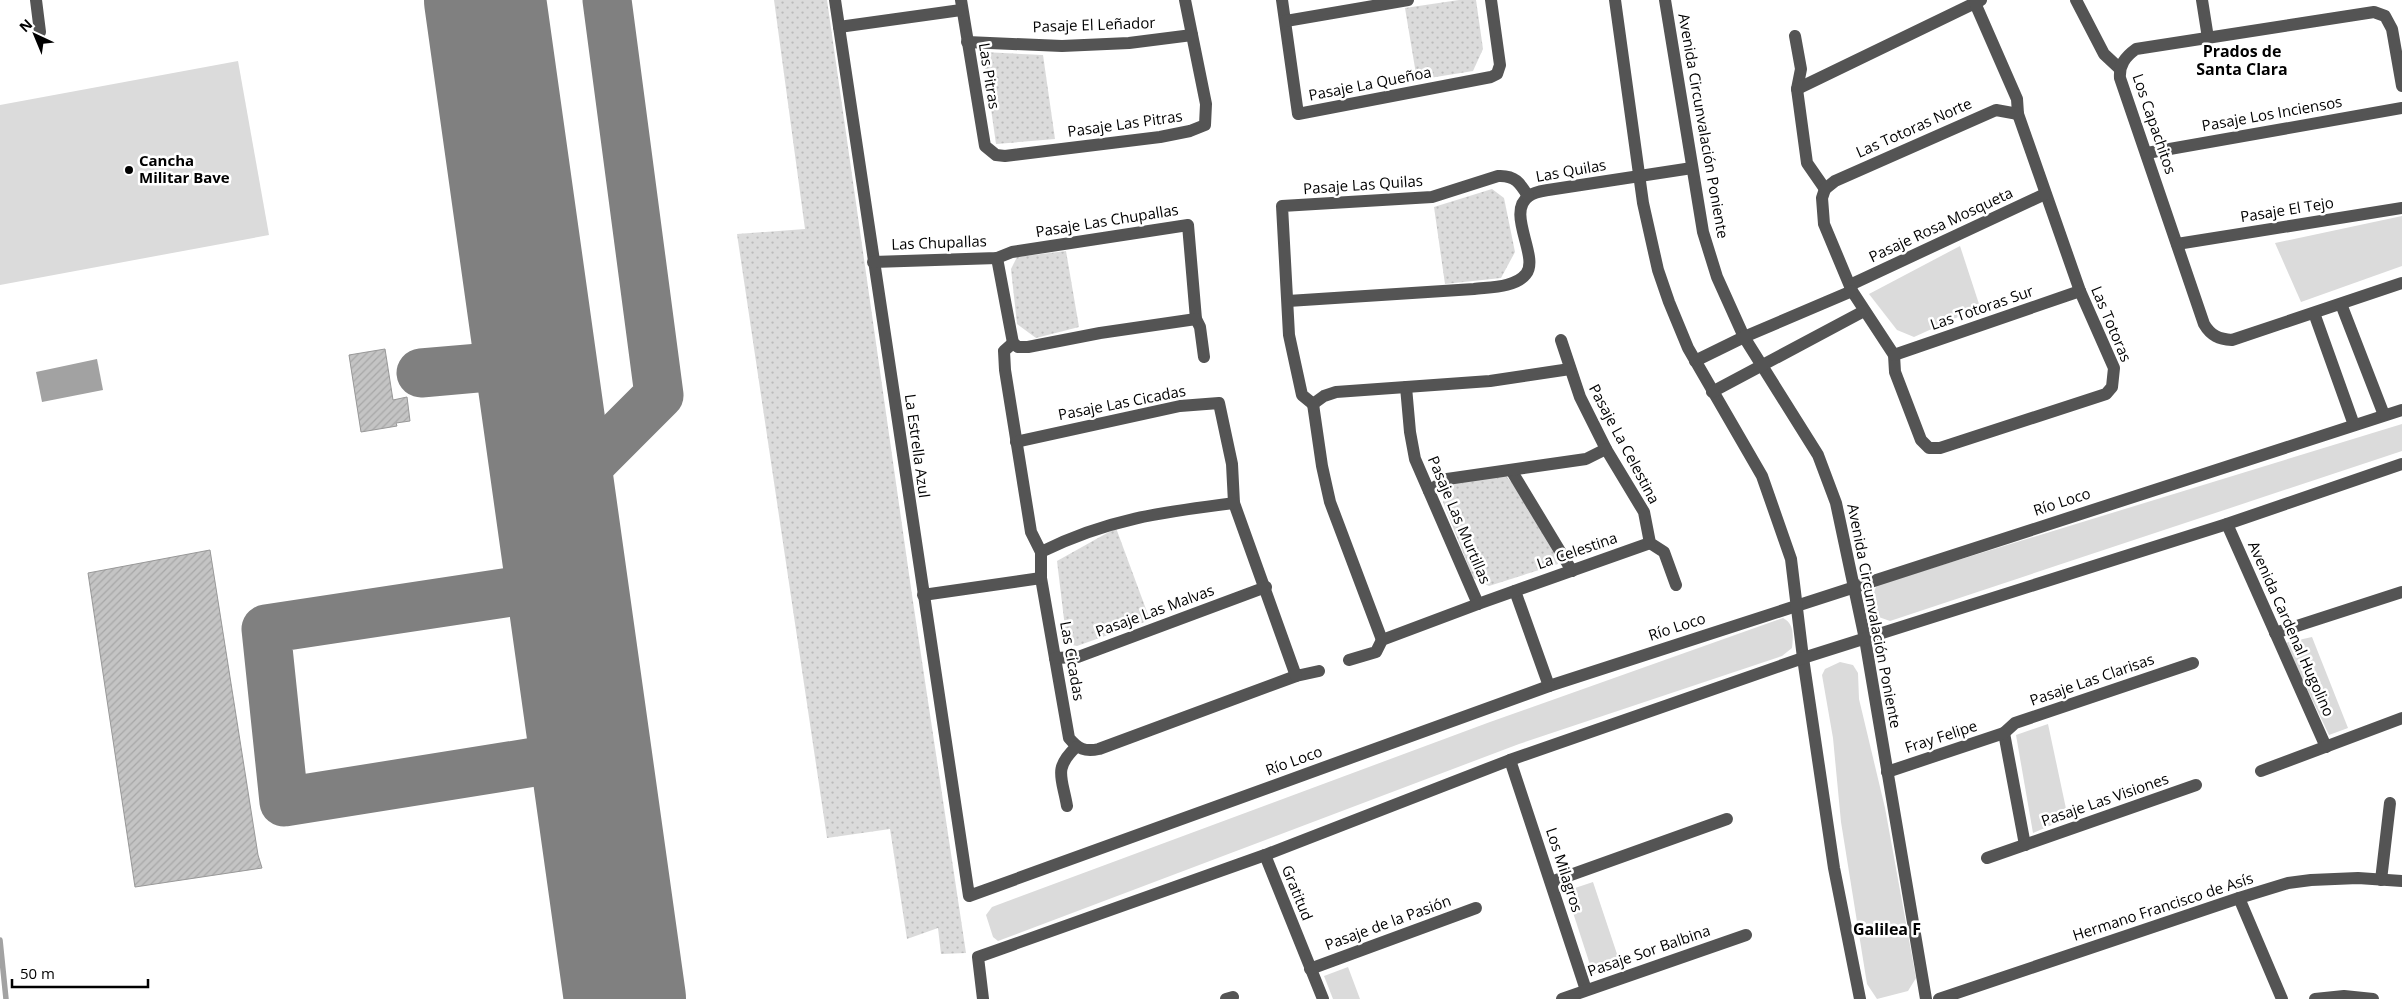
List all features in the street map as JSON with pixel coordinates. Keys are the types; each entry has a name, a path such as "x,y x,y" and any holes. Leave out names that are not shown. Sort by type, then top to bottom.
{"street":[{"path":"36,0 40,32"},
{"name":"La Estrella Azul","path":"835,0 969,896"},
{"name":"Pasaje Las Pitras","path":"985,146 996,155 1006,156 1160,137 1200,128 1206,121 1206,104 1185,0"},
{"name":"Pasaje La Queñoa","path":"1282,0 1298,114 1491,77 1500,70 1491,0"},
{"path":"1286,21 1408,0"},
{"path":"1615,0 1639,176 1658,270 1676,319 1695,361 1749,452 1770,496 1792,560 1803,658 1834,868 1860,999"},
{"name":"Avenida Circunvalación Poniente","path":"1665,0 1692,168 1706,241 1717,277 1744,337 1818,455 1836,503 1865,639 1926,999"},
{"path":"2076,0 2104,54 2119,68"},
{"path":"2202,0 2208,38"},
{"path":"1797,89 1978,1"},
{"name":"Las Totoras","path":"1825,189 1822,198 1824,224 1851,288 1864,312 1894,354 1894,372 1921,440 1929,448 1940,448 2106,394 2112,386 2114,368 2080,291 2018,114 2017,99 1978,1"},
{"name":"Las Pitras","path":"839,27 961,5 985,146"},
{"name":"Los Capachitos","path":"2402,86 2392,29 2385,16 2374,12 2136,49 2128,55 2119,68 2120,78 2204,324 2209,332 2220,339 2232,340 2402,283"},
{"name":"Pasaje El Leñador","path":"967,42 1062,46 1129,43 1192,35"},
{"path":"1795,36 1801,69 1797,89 1807,163 1825,189"},
{"name":"Pasaje Los Inciensos","path":"2147,153 2402,108"},
{"name":"Las Totoras Norte","path":"1825,189 1835,180 1996,110 2018,114"},
{"name":"Las Quilas","path":"1288,301 1496,287 1526,275 1530,266 1520,216 1528,196 1548,190 1692,168"},
{"name":"Pasaje Las Quilas","path":"1312,404 1302,395 1292,349 1282,206 1432,197 1498,176 1509,175 1516,178 1528,196"},
{"name":"Pasaje Rosa Mosqueta","path":"1851,288 2045,194"},
{"name":"Pasaje El Tejo","path":"2177,244 2402,208"},
{"name":"Pasaje Las Chupallas","path":"997,258 1012,252 1188,224 1196,319 1200,326 1204,357"},
{"name":"Las Chupallas","path":"874,262 997,258 1013,343"},
{"path":"1695,361 1851,288"},
{"name":"Las Totoras Sur","path":"1894,354 2080,291"},
{"path":"2341,304 2384,415"},
{"path":"1712,392 1864,312"},
{"path":"2314,314 2354,424"},
{"path":"1196,319 1100,333 1028,347 1018,346 1013,343 1004,351 1011,411 1031,532 1041,552 1082,533 1152,513 1234,502"},
{"name":"Pasaje La Celestina","path":"1561,340 1580,398 1606,449 1644,512 1650,543"},
{"path":"1382,640 1330,502 1312,404 1329,393 1490,381 1570,369"},
{"name":"Pasaje Las Murtillas","path":"1406,387 1410,432 1415,459 1428,492 1436,503 1478,604"},
{"name":"Pasaje Las Cicadas","path":"1016,442 1180,406 1219,403 1232,464 1234,502 1266,587 1296,676"},
{"name":"Río Loco","path":"969,896 1550,686 2402,410"},
{"path":"1428,492 1447,479 1586,459 1606,449"},
{"path":"983,999 978,957 1264,855 1510,760 1803,658 2227,524 2402,464"},
{"path":"1511,470 1572,571"},
{"name":"Avenida Cardenal Hugolino","path":"2227,524 2326,747"},
{"path":"1650,543 1664,552 1676,585"},
{"name":"La Celestina","path":"1478,604 1650,543"},
{"name":"Las Cicadas","path":"1041,552 1041,578 1069,738 1076,747"},
{"path":"923,595 1041,578"},
{"name":"Pasaje Las Malvas","path":"1055,658 1078,657 1266,587"},
{"path":"1515,590 1550,686"},
{"path":"2275,633 2402,592"},
{"path":"1349,660 1376,652 1382,640 1478,604"},
{"name":"Pasaje Las Clarisas","path":"2004,734 2015,723 2193,663"},
{"path":"1067,806 1060,770 1062,763 1076,747 1088,752 1099,749 1296,676 1319,671"},
{"path":"2261,771 2402,718"},
{"name":"Fray Felipe","path":"1887,772 2004,734"},
{"name":"Pasaje Las Visiones","path":"2004,734 2025,845"},
{"name":"Los Milagros","path":"1510,760 1586,990"},
{"name":"Pasaje Las Visiones","path":"1987,858 2196,785"},
{"path":"2382,880 2390,803"},
{"path":"1551,882 1727,819"},
{"name":"Gratitud","path":"1264,855 1322,999"},
{"name":"Hermano Francisco de Asís","path":"1940,999 2288,883 2311,880 2402,881"},
{"path":"2239,898 2282,999"},
{"name":"Pasaje de la Pasión","path":"1310,969 1476,908"},
{"name":"Pasaje Sor Balbina","path":"1562,999 1746,935"},
{"path":"2315,999 2337,996 2373,999"}],"shaded area":[{"path":"774,0 827,0 912,595 966,953 941,954 938,928 907,939 890,829 827,838 737,234 805,229"},
{"path":"1459,0 1476,0 1483,49 1473,71 1417,80 1405,8"},
{"path":"983,52 1043,55 1055,139 996,144"},
{"name":"Cancha Militar Bave","path":"238,61 269,235 0,285 0,105"},
{"path":"1492,189 1504,198 1515,252 1501,278 1445,284 1434,207"},
{"path":"2402,216 2402,266 2301,302 2275,243"},
{"path":"1960,246 1980,307 1914,337 1897,330 1869,294"},
{"path":"1066,251 1079,327 1036,338 1017,324 1011,269 1017,257"},
{"path":"97,359 103,390 42,402 36,372"},
{"path":"2402,424 2402,451 1890,621 1876,616 1871,597 1877,585"},
{"path":"1506,476 1537,517 1550,541 1558,564 1489,586 1473,578 1443,502 1449,484"},
{"path":"1116,528 1150,620 1077,646 1067,644 1057,561"},
{"path":"1783,618 1790,624 1793,640 1792,648 1782,656 1519,744 998,941 993,937 986,915 992,907 1490,722"},
{"path":"2312,637 2348,728 2329,735 2285,643"},
{"path":"1840,662 1853,665 1858,673 1859,699 1885,808 1916,978 1908,991 1877,999 1867,984 1841,822 1833,738 1822,675 1825,669"},
{"path":"2048,724 2068,818 2033,833 2016,735"},
{"path":"1593,882 1620,963 1593,974 1566,891"},
{"path":"1348,967 1360,999 1333,999 1324,976"}],"building":[{"path":"385,349 393,400 407,397 410,421 396,423 397,426 361,432 349,355"},
{"path":"210,550 258,855 262,868 135,887 88,573"}],"waterway":[{"path":"0,940 6,999"}],"taxiway":[{"path":"555,499 659,395 607,0"},
{"path":"421,373 536,363"},
{"path":"563,557 546,570 538,583 524,590 266,629 284,802 553,759 572,744 587,724"},
{"path":"524,590 541,593 571,612"},
{"path":"553,759 567,764 595,783"}],"runway":[{"path":"485,0 625,999"}],"place":[{"name":"Cancha Militar Bave","path":"129,170"}],"district":[{"name":"Prados de Santa Clara","path":"2242,60"},
{"name":"Galilea F","path":"1887,929"}]}
